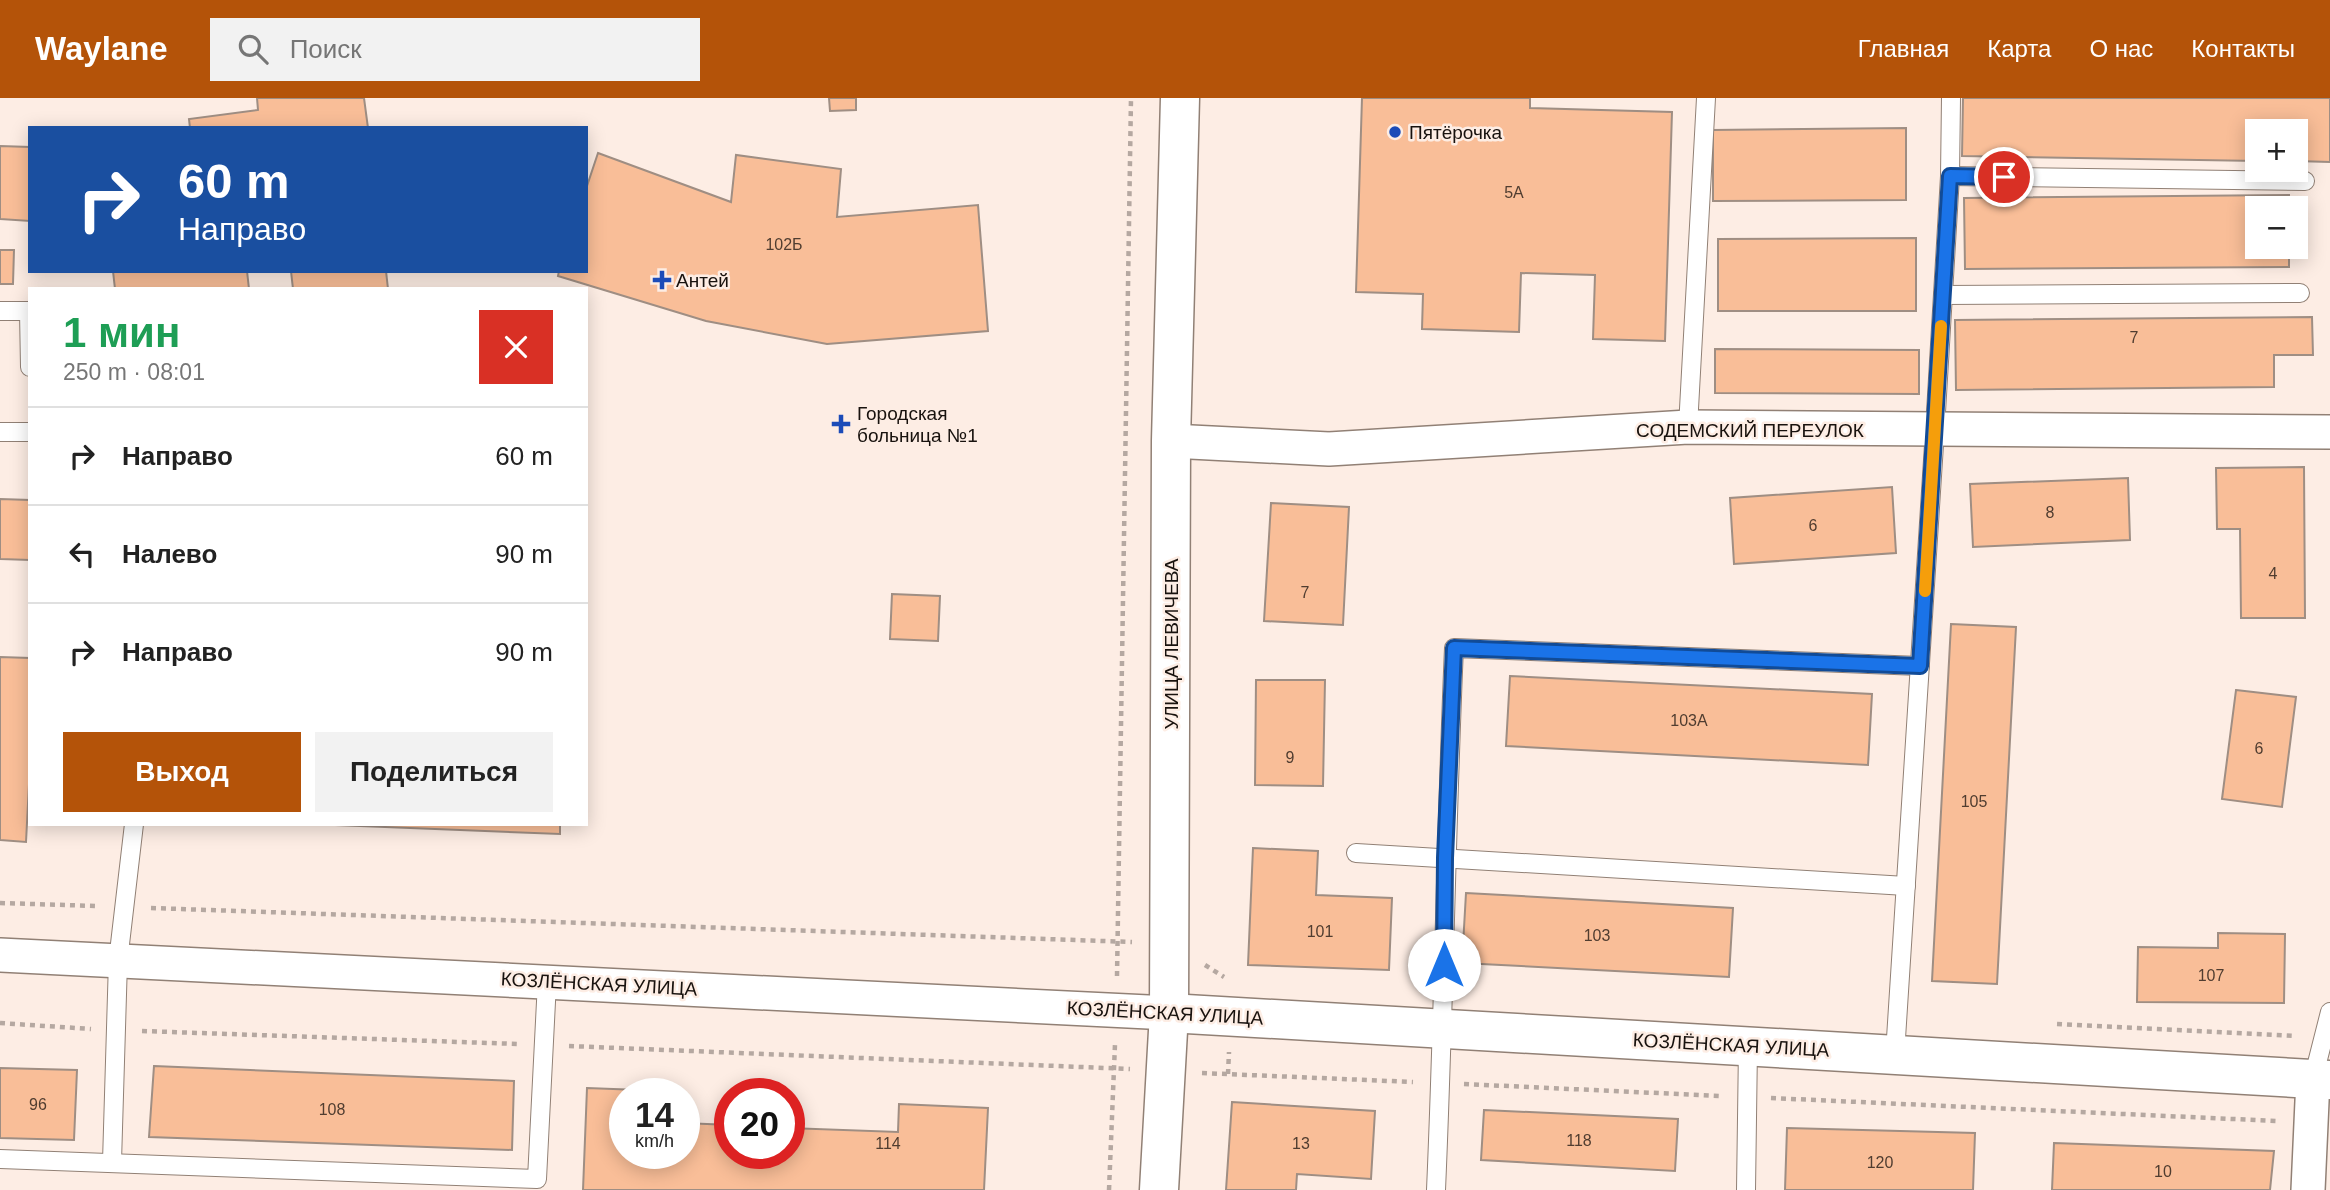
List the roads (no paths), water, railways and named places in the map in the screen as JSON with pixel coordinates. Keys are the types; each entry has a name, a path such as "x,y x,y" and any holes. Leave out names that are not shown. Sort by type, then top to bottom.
{"street":[{"name":"УЛИЦА ЛЕВИЧЕВА","path":"1159,1190 1169,1013 1171,440 1180,98"},
{"name":"СОДЕМСКИЙ ПЕРЕУЛОК","path":"1171,440 1329,449 1688,427 2330,432"},
{"name":"КОЗЛЁНСКАЯ УЛИЦА","path":"0,955 1116,1010 2322,1079"},
{"path":"2308,1190 2322,1079"}],"lane":[{"path":"1688,427 1706,98"},
{"path":"1895,1054 1950,176 1951,98"},
{"path":"1950,176 2245,180"},
{"path":"1943,295 2300,293"},
{"path":"0,311 28,311"},
{"path":"0,432 28,432"},
{"path":"1436,1190 1454,648 1920,666"},
{"path":"112,1162 118,961 134,826"},
{"path":"1356,853 1906,886"},
{"path":"0,1159 112,1162 421,1181 537,1184 547,982"},
{"path":"2322,1079 2330,1012"},
{"path":"1745,1190 1748,1046"}],"place":[{"name":"Пятёрочка","path":"1395,132"},
{"name":"Антей","path":"662,280"},
{"name":"Городская больница №1","path":"841,424"}]}
